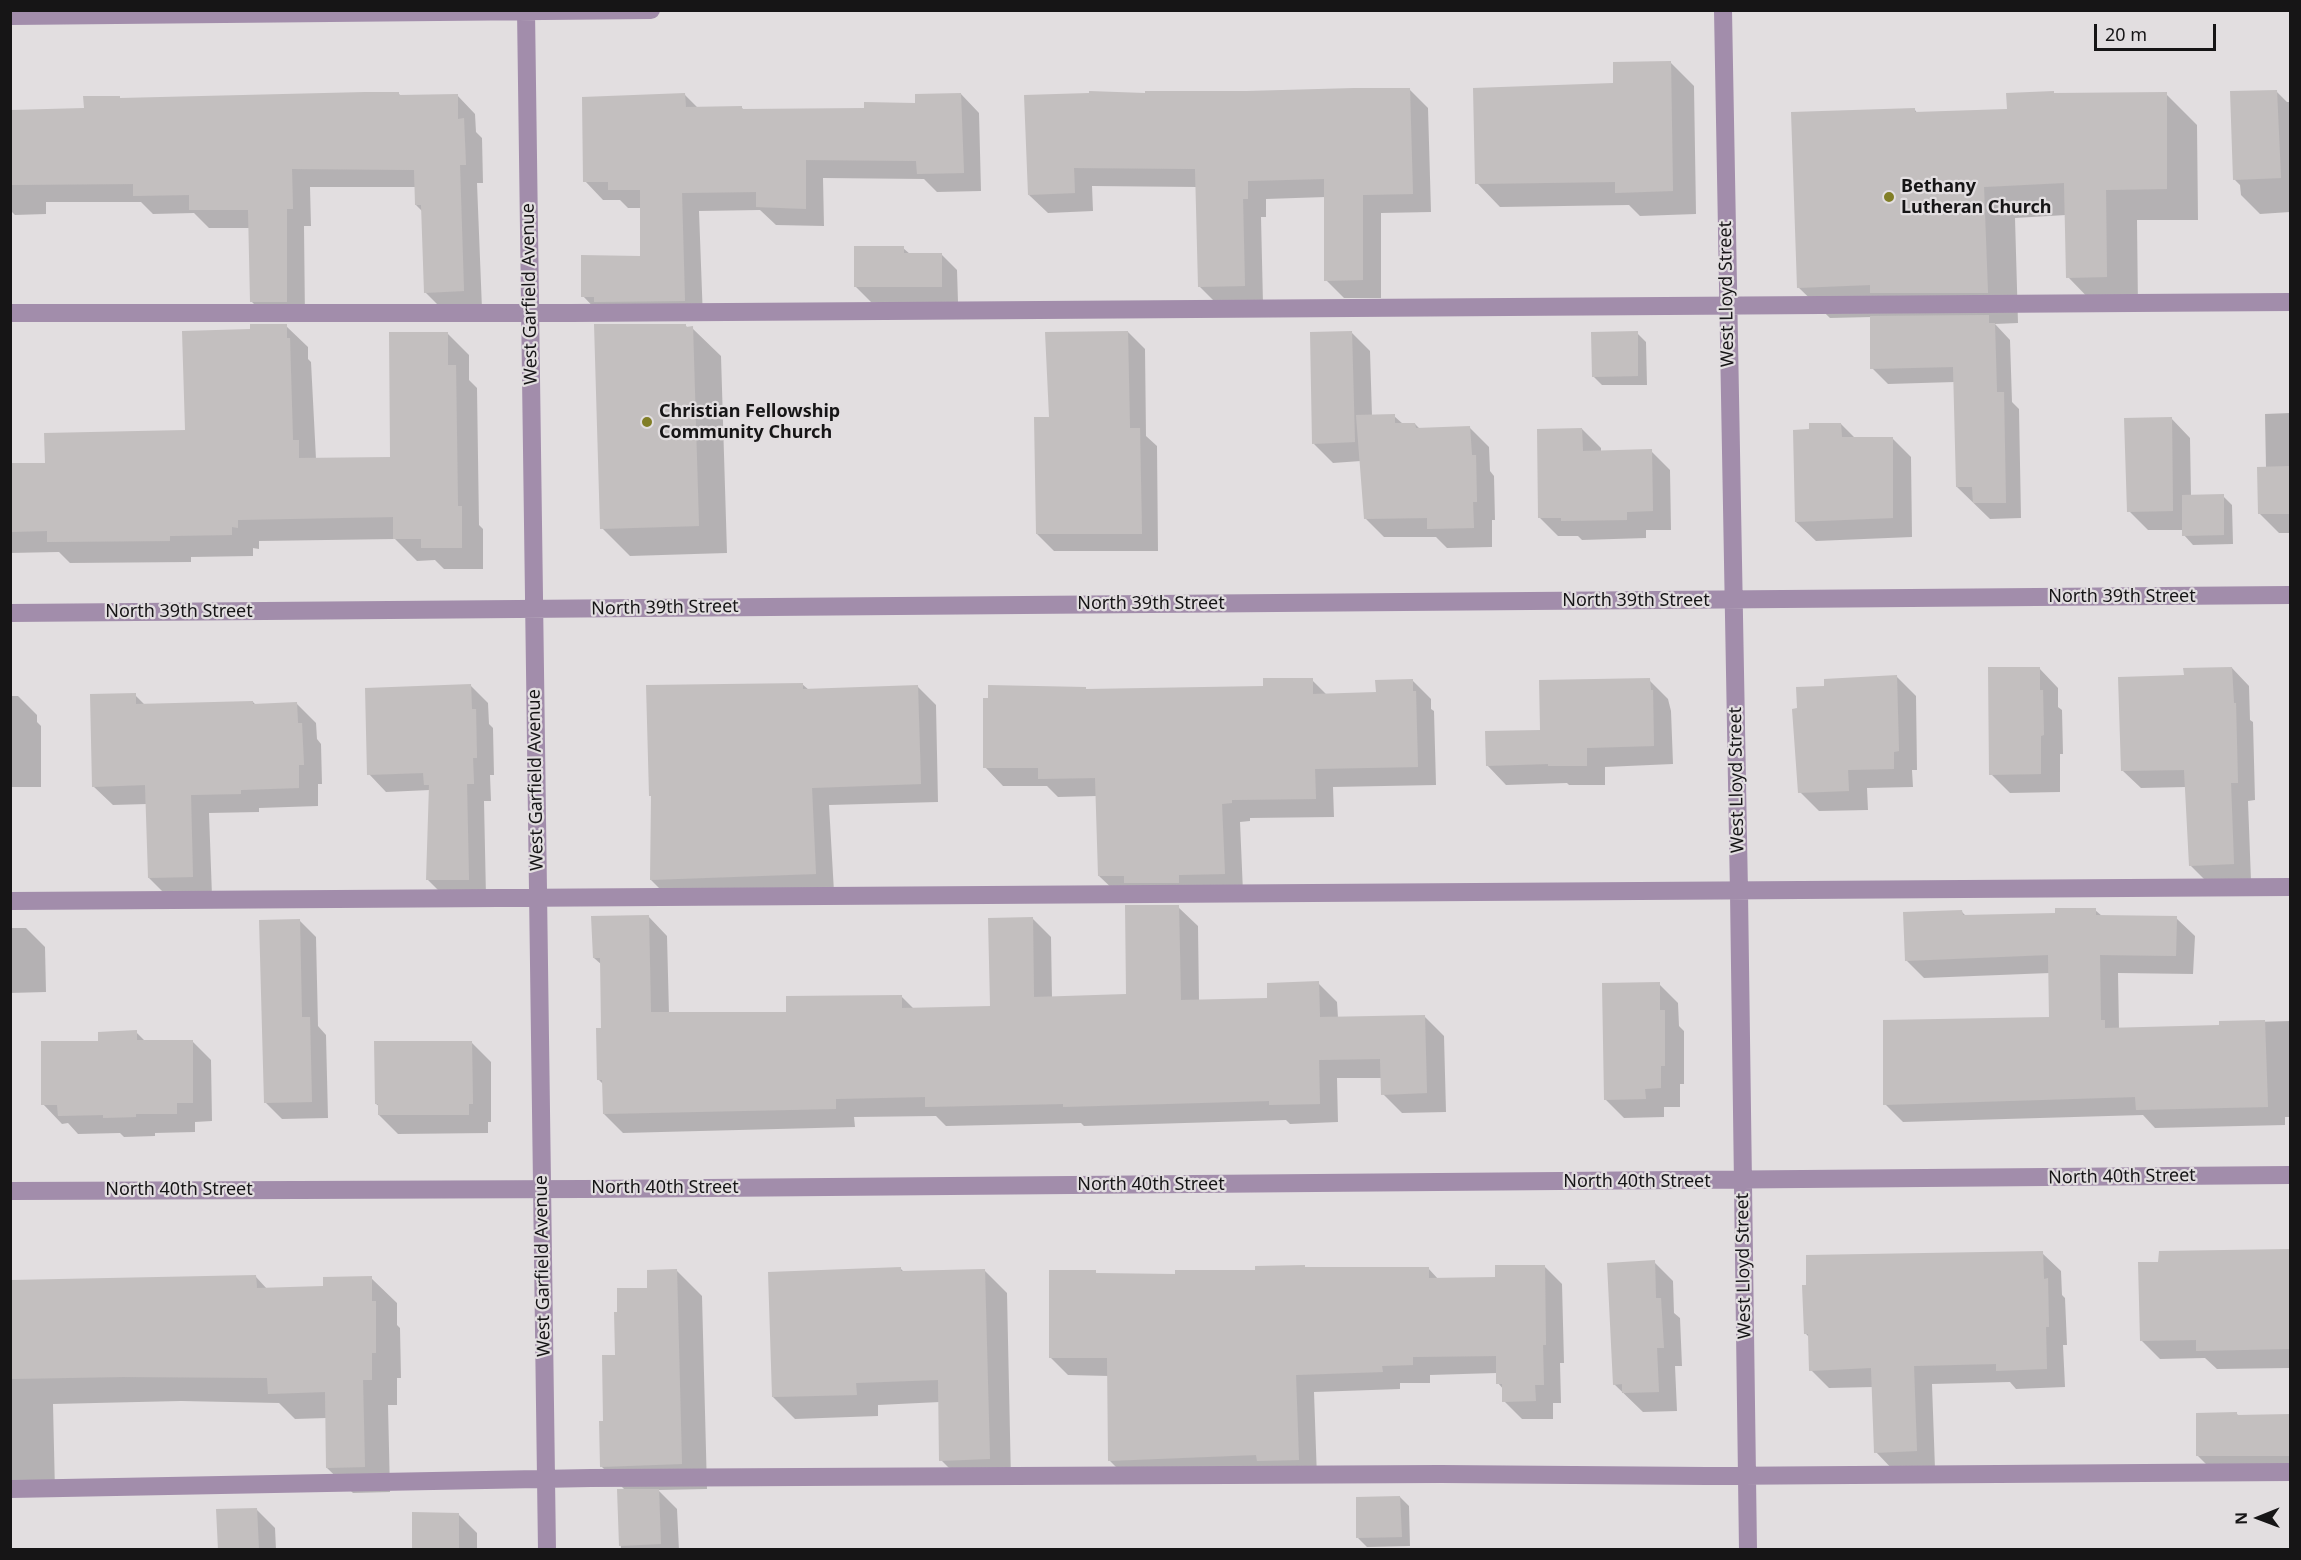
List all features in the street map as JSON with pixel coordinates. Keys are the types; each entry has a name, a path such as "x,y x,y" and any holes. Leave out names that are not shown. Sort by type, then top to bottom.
{"street":[{"path":"10,16 651,10"},
{"name":"West Lloyd Street","path":"1723,10 1748,1550"},
{"name":"West Garfield Avenue","path":"526,11 547,1550"},
{"path":"10,313 530,313 2290,302"},
{"name":"North 39th Street","path":"10,613 2290,596"},
{"path":"10,901 2290,887"},
{"name":"North 40th Street","path":"10,1191 1743,1181 2290,1175"},
{"path":"10,1489 546,1479 1428,1474 1747,1476 2290,1472"}],"building":[{"path":"1671,61 1673,191 1615,193 1615,182 1475,184 1473,88 1613,83 1613,62"},
{"path":"1410,88 1413,194 1363,195 1363,280 1324,281 1324,179 1248,181 1248,199 1243,199 1245,286 1198,287 1195,169 1074,168 1075,193 1028,195 1024,95 1089,93 1089,91 1145,93 1145,91"},
{"path":"2277,90 2281,178 2233,180 2230,91"},
{"name":"Bethany Lutheran Church","path":"2054,91 2054,93 2167,92 2167,189 2106,190 2107,277 2066,278 2064,183 1984,187 1988,293 1870,293 1870,285 1797,288 1791,112 1915,108 1915,112 2007,109 2006,93"},
{"path":"399,92 399,95 458,94 458,119 464,118 466,165 460,165 464,291 424,293 421,205 415,205 414,170 292,169 293,209 287,209 287,302 250,302 248,210 189,210 189,195 133,196 133,184 10,185 10,110 84,108 83,96 120,96 120,98"},
{"path":"685,93 686,107 742,106 742,109 864,108 864,102 915,103 915,94 961,93 964,173 917,174 916,161 806,160 806,209 756,207 756,192 682,193 685,301 594,302 594,297 581,297 581,255 640,256 640,190 608,190 608,182 583,182 582,97"},
{"path":"854,246 904,246 904,253 942,253 942,287 854,287"},
{"path":"1989,315 1989,323 1995,323 1997,392 2004,392 2006,503 1973,503 1972,487 1956,487 1953,367 1870,369 1870,316"},
{"path":"250,324 287,324 287,338 290,338 293,440 299,440 299,458 390,457 389,332 448,332 448,365 456,365 458,506 462,506 462,548 421,548 421,539 393,539 393,517 238,520 238,528 232,527 232,535 170,536 170,541 47,542 47,531 10,532 10,463 45,463 44,433 185,430 182,331 250,329"},
{"name":"Christian Fellowship Community Church","path":"594,324 686,324 686,327 693,326 699,526 600,529"},
{"path":"1128,331 1130,428 1140,428 1142,534 1036,534 1034,417 1049,417 1045,332"},
{"path":"1352,331 1355,442 1312,444 1310,332"},
{"path":"1638,331 1638,376 1592,377 1591,332"},
{"path":"1395,414 1395,423 1415,423 1416,428 1470,426 1472,455 1476,455 1477,502 1473,502 1474,528 1427,529 1427,518 1364,519 1356,415"},
{"path":"2172,417 2173,511 2127,512 2124,418"},
{"path":"1809,423 1841,423 1842,437 1893,437 1893,518 1795,522 1793,430 1809,429"},
{"path":"1582,428 1583,451 1652,449 1653,511 1627,512 1627,520 1561,521 1561,518 1538,518 1537,429"},
{"path":"2290,466 2290,514 2258,514 2257,467"},
{"path":"2224,494 2224,535 2182,536 2182,495"},
{"path":"1988,667 2040,667 2044,735 2041,736 2041,774 1989,775"},
{"path":"2232,667 2234,703 2236,703 2238,783 2231,783 2234,864 2189,866 2184,770 2121,771 2118,677 2184,675 2183,668"},
{"path":"1897,675 1899,751 1894,752 1894,769 1848,770 1849,791 1798,793 1792,709 1797,708 1796,687 1824,686 1824,679"},
{"path":"1263,678 1313,678 1313,694 1376,692 1375,680 1413,679 1413,691 1416,691 1418,767 1315,769 1316,799 1232,800 1232,803 1222,804 1225,874 1179,875 1179,883 1124,883 1124,876 1098,876 1095,778 1038,779 1038,768 983,768 983,698 988,698 988,685 1086,687 1086,689 1263,686"},
{"path":"1650,678 1651,690 1653,690 1654,746 1587,748 1587,766 1548,766 1548,764 1486,766 1485,731 1540,730 1539,680"},
{"path":"803,683 803,689 918,685 921,784 812,788 816,874 650,880 651,796 649,796 646,685"},
{"path":"471,684 472,709 476,709 477,758 473,758 474,784 467,784 469,880 426,880 429,785 424,785 423,773 367,775 365,688"},
{"path":"136,693 136,704 297,702 298,723 302,723 304,765 299,765 299,788 241,790 241,794 191,795 193,877 148,878 145,785 92,787 90,694"},
{"path":"1125,905 1179,905 1181,1000 1267,998 1267,983 1319,981 1320,1017 1425,1015 1427,1093 1381,1095 1380,1059 1319,1060 1320,1104 1269,1105 1269,1101 1063,1107 1063,1104 925,1107 925,1097 836,1099 836,1109 603,1114 602,1080 597,1080 596,1028 601,1028 600,958 593,958 591,916 649,915 651,1012 786,1012 786,996 902,995 902,1008 990,1006 988,918 1033,917 1034,997 1126,994"},
{"path":"2055,908 2096,908 2096,915 2177,916 2176,956 2100,955 2101,1020 2105,1020 2105,1028 2219,1025 2219,1021 2265,1020 2268,1107 2136,1110 2135,1097 1883,1105 1883,1020 2049,1017 2048,955 1905,961 1903,912 1962,910 1963,915 2055,913"},
{"path":"300,919 302,1017 310,1017 312,1102 264,1103 259,920"},
{"path":"1660,982 1660,1010 1665,1010 1665,1066 1661,1066 1661,1088 1645,1089 1646,1099 1604,1100 1602,983"},
{"path":"137,1030 137,1040 193,1040 193,1103 177,1103 177,1114 136,1114 136,1117 103,1118 103,1115 58,1116 57,1105 41,1105 41,1041 98,1041 98,1032"},
{"path":"374,1041 472,1041 473,1104 469,1104 469,1115 378,1115 378,1104 375,1104"},
{"path":"2290,1249 2290,1349 2196,1351 2196,1340 2140,1341 2138,1262 2158,1262 2159,1251"},
{"path":"2043,1251 2044,1279 2048,1278 2047,1369 1996,1371 1996,1364 1914,1366 1917,1451 1874,1453 1871,1368 1809,1371 1808,1334 1804,1334 1802,1285 1806,1285 1806,1255"},
{"path":"1655,1260 1656,1298 1661,1298 1664,1348 1657,1348 1659,1392 1622,1393 1622,1384 1613,1385 1607,1263"},
{"path":"1305,1265 1305,1267 1429,1267 1429,1278 1495,1277 1495,1265 1545,1265 1544,1385 1535,1385 1536,1401 1502,1402 1502,1384 1496,1384 1496,1356 1413,1357 1413,1365 1382,1366 1383,1372 1296,1375 1299,1460 1257,1461 1256,1455 1108,1461 1107,1358 1049,1358 1049,1270 1175,1274 1175,1270 1255,1270 1255,1266"},
{"path":"901,1267 901,1271 985,1269 990,1459 939,1461 938,1380 856,1383 857,1395 772,1397 768,1272"},
{"path":"677,1269 682,1464 600,1467 599,1421 603,1421 602,1355 615,1355 614,1312 617,1312 617,1288 647,1288 647,1270"},
{"path":"256,1275 257,1288 323,1286 323,1277 372,1276 372,1301 376,1301 376,1353 372,1353 372,1380 363,1380 365,1467 326,1468 325,1392 268,1394 267,1378 10,1379 10,1280"},
{"path":"2237,1412 2237,1415 2290,1414 2290,1456 2196,1456 2196,1413"},
{"path":"617,1489 659,1489 661,1544 619,1546"},
{"path":"1400,1496 1402,1537 1356,1538 1356,1497"},
{"path":"257,1508 259,1550 218,1550 216,1509"},
{"path":"412,1512 459,1513 459,1550 412,1550"}],"place":[{"name":"Bethany Lutheran Church","path":"1889,197"},
{"name":"Christian Fellowship Community Church","path":"647,422"}]}
